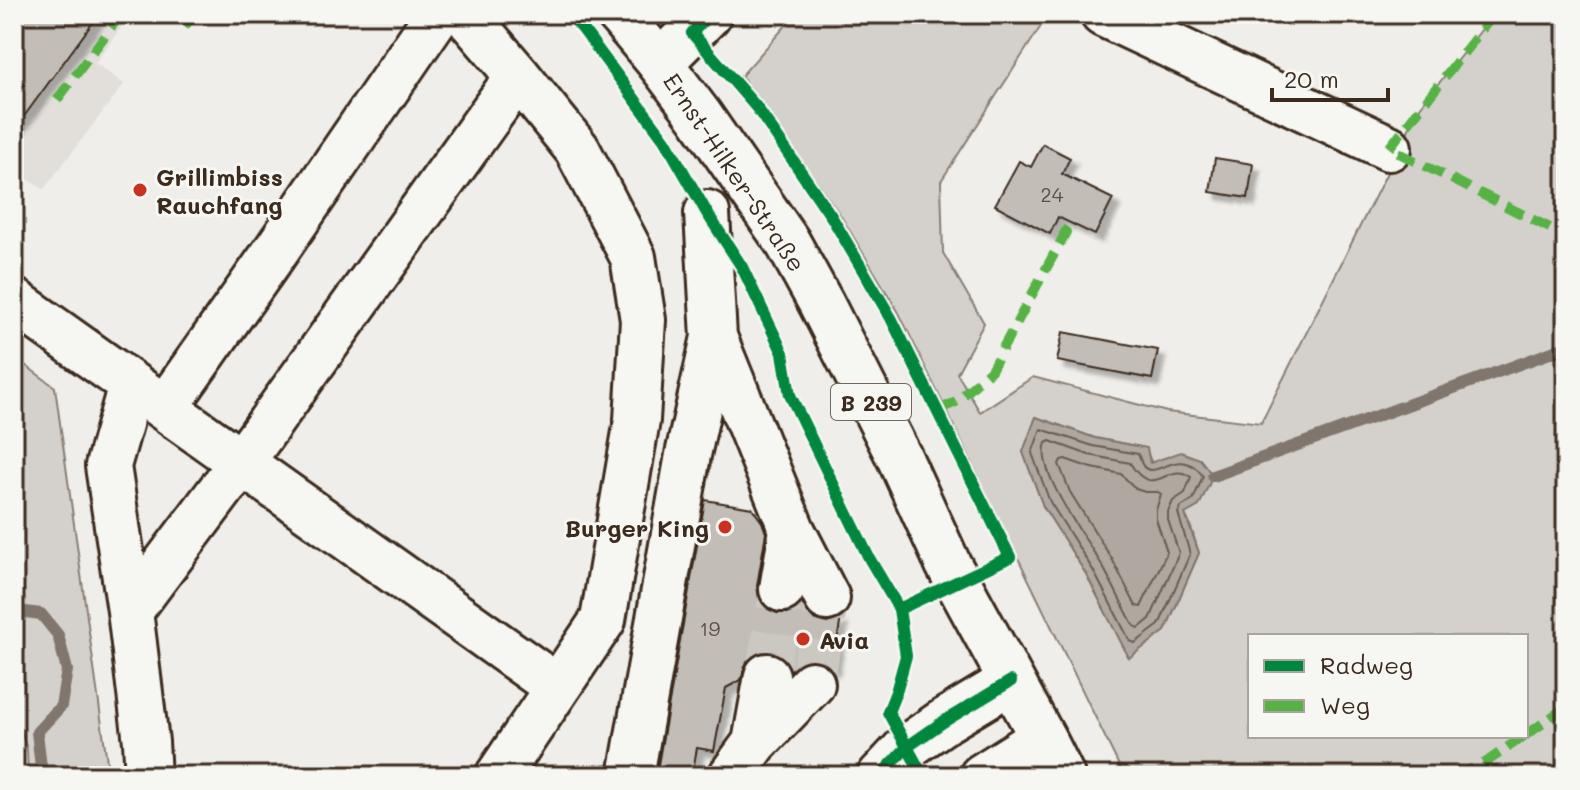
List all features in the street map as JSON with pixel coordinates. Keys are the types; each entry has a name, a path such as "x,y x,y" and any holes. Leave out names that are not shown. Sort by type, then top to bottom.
{"main road":[{"path":"148,776 130,611 108,466 148,397 273,255 438,14"},
{"path":"465,14 577,149 633,257 643,320 637,420 603,620 498,776"},
{"name":"Ernst-Hilker-Straße","path":"619,14 700,116 788,243 900,459 948,564 1011,681"},
{"path":"660,63 709,14"},
{"path":"1103,14 1389,148"},
{"path":"130,611 241,463 518,76"},
{"path":"631,776 688,455 714,337 707,213"},
{"path":"14,301 557,687"},
{"path":"714,337 792,530 827,598"},
{"path":"782,589 792,530"},
{"path":"743,759 767,676"},
{"path":"880,776 907,747 1011,681"},
{"name":"B 239","path":"1011,681 1052,757"},
{"path":"743,759 812,684"},
{"path":"982,776 1052,757"}],"shaded area":[{"path":"14,14 131,14 95,63 124,84 44,189 22,176 14,186"},
{"path":"796,14 1024,14 1043,23 941,181 943,253 984,323 957,373 980,412 1033,377 1167,412 1261,423 1420,107 1494,14 1566,14 1566,776 1124,776 899,313 839,213 741,76","holes":["1036,417 1095,438 1146,448 1181,507 1199,553 1165,631 1129,657 1086,574 1043,506 1023,452"]},
{"path":"14,357 55,387 109,776 28,776 27,750 14,708"}],"water":[{"path":"1036,417 1095,438 1147,448 1150,463 1181,452 1200,459 1213,476 1199,506 1185,514 1199,553 1165,631 1129,658 1086,574 1043,506 1023,452"}],"building":[{"path":"14,14 99,14 14,130"},
{"path":"1043,144 1070,158 1062,174 1113,199 1095,235 1058,217 1050,234 995,205 1019,161 1031,167"},
{"path":"1215,158 1253,164 1248,198 1210,192"},
{"path":"1063,332 1158,350 1152,379 1057,361"},
{"path":"705,500 752,508 762,522 766,533 757,586 759,598 766,608 777,613 790,613 802,604 814,619 827,623 841,618 832,669 817,660 804,660 791,670 782,656 771,651 758,653 747,661 741,680 726,688 714,751 697,748 692,776 656,776"}],"waterway":[{"path":"1213,476 1566,347"},
{"path":"14,613 41,614 58,635 67,670 61,706 37,732 42,776"}],"tunnel":[{"path":"767,676 782,589"},
{"path":"812,684 827,598"}],"marked path":[{"path":"57,100 121,14"},
{"path":"175,14 197,30"},
{"path":"1494,14 1389,148 1566,236"},
{"path":"938,410 956,402 991,370 1066,232 1054,225"},
{"path":"1528,734 1566,707"},
{"path":"1455,776 1485,763 1521,738"}],"cycle path":[{"path":"570,14 665,140 742,267 783,353 790,395 869,558 899,609 906,656 888,712 923,776"},
{"path":"709,14 692,33 757,108 831,216 891,318 1010,557 899,609"},
{"path":"880,776 907,747 1011,681"}],"place":[{"name":"Grillimbiss Rauchfang","path":"140,190"},
{"name":"Burger King","path":"725,527"},
{"name":"Avia","path":"803,639"}]}
